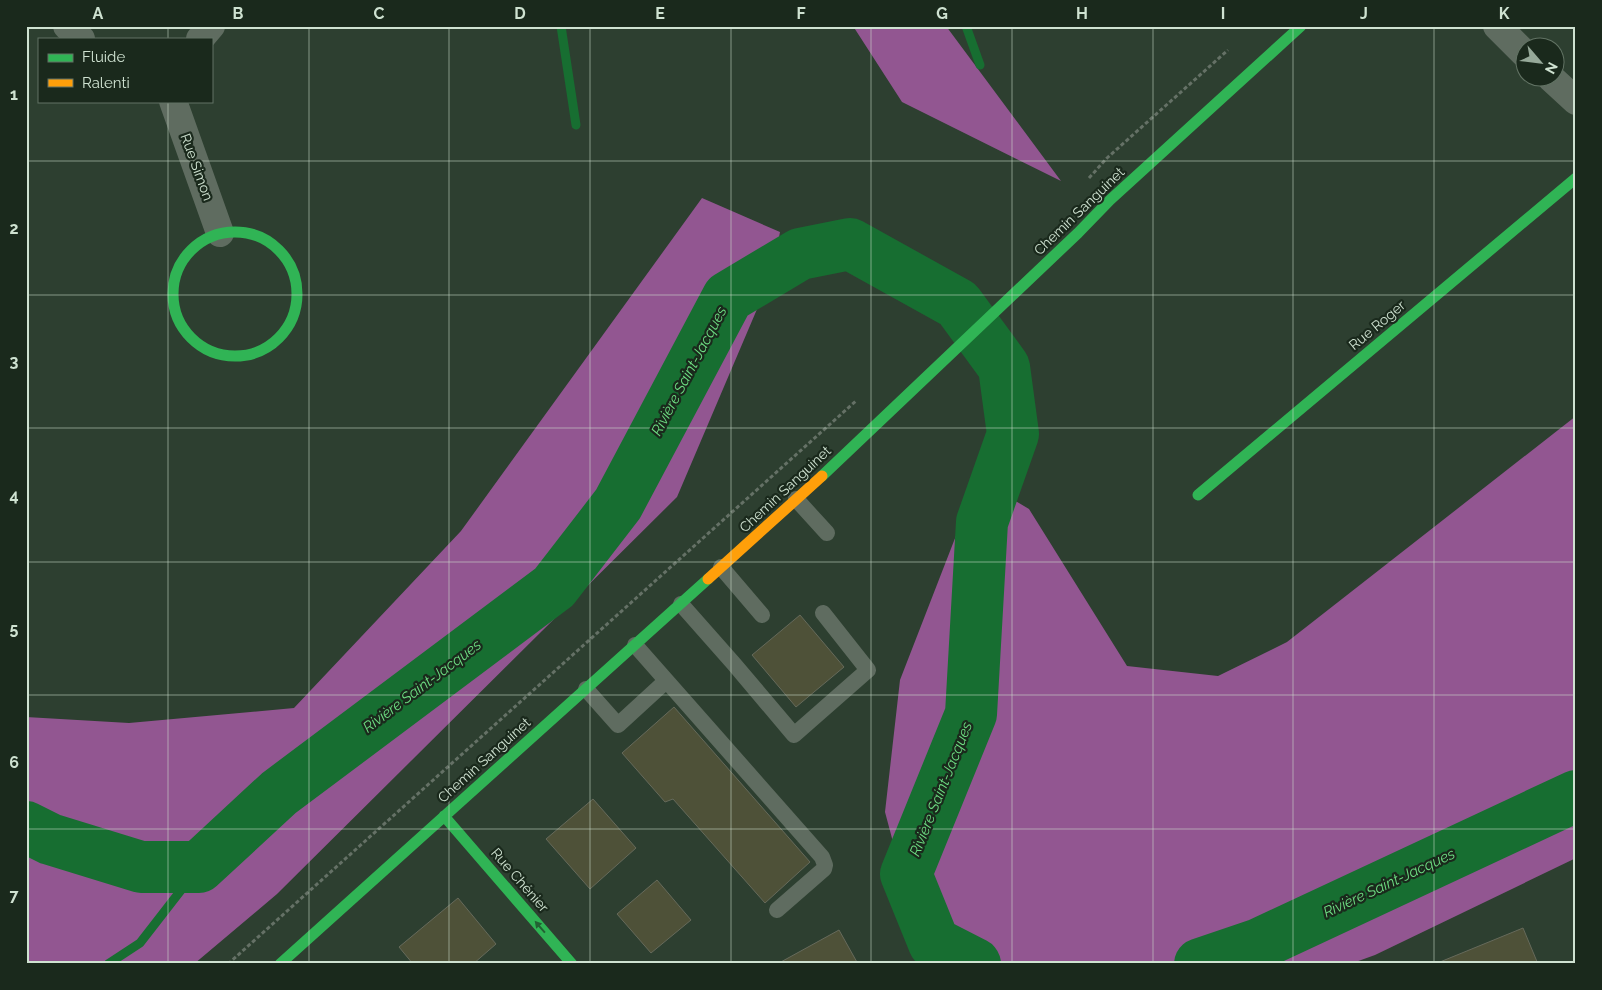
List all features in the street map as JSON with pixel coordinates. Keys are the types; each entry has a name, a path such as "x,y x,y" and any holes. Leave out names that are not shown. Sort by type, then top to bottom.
{"street":[{"path":"67,26 81,38"},
{"path":"201,38 211,26"},
{"name":"Chemin Sanguinet","path":"280,964 721,568 1026,282 1110,200 1301,26"},
{"path":"1497,26 1514,43"},
{"path":"1562,88 1576,101"},
{"name":"Rue Simon","path":"174,102 220,233"},
{"name":"Rue Roger","path":"1198,495 1576,178"},
{"path":"240,232 260,236 278,247 290,263 297,283 297,303 291,322 279,339 262,350 242,356 222,355 203,348 187,334 177,316 173,295 176,274 186,256 201,242 220,233 240,232"},
{"name":"Rue Chénier","path":"444,816 572,964"}],"lane":[{"path":"796,499 827,534"},
{"path":"721,568 762,615"},
{"path":"681,604 794,735 868,670 823,613"},
{"path":"635,645 824,861 824,869 820,874 777,910"},
{"path":"586,689 618,725 666,681"}],"path":[{"name":"Chemin Sanguinet","path":"228,964 859,398"}],"shaded area":[{"path":"853,26 946,26 1061,181 902,102"},
{"path":"702,198 780,232 772,274 677,497 277,894 194,964 26,964 26,717 129,723 294,708 461,531"},
{"path":"1576,416 1576,858 1375,955 1350,964 970,964 914,921 885,812 900,680 978,479 1029,509 1127,666 1218,676 1287,642"}],"building":[{"path":"800,615 844,667 796,707 752,655"},
{"path":"674,707 810,862 765,903 673,799 665,802 622,753"},
{"path":"593,799 636,848 590,889 546,839"},
{"path":"657,880 691,920 651,953 617,914"},
{"path":"458,898 496,944 473,964 413,964 399,947"},
{"path":"1523,928 1538,964 1435,964"},
{"path":"839,930 858,964 779,964 779,963"}],"waterway":[{"path":"561,26 576,125"},
{"path":"966,26 980,65"},
{"name":"Rivière Saint-Jacques","path":"26,827 50,839 141,867 199,867 279,793 554,587 618,504 728,297 800,254 850,244 958,304 1004,367 1013,434 982,522 971,714 906,874 934,943 975,964"},
{"name":"Rivière Saint-Jacques","path":"1200,964 1259,944 1576,796"},
{"path":"108,964 140,943 199,867"}],"traffic: fast":[{"path":"822,476 1078,233 1110,200 1301,26"},
{"path":"1198,495 1576,178"},
{"path":"235,232 259,237 279,250 292,270 297,294 292,318 279,338 259,351 235,356 211,351 191,338 178,318 173,294 178,270 191,250 211,237 235,232"},
{"path":"280,964 708,579"},
{"path":"444,816 572,964"}],"traffic: slow":[{"path":"708,579 822,476"}]}
